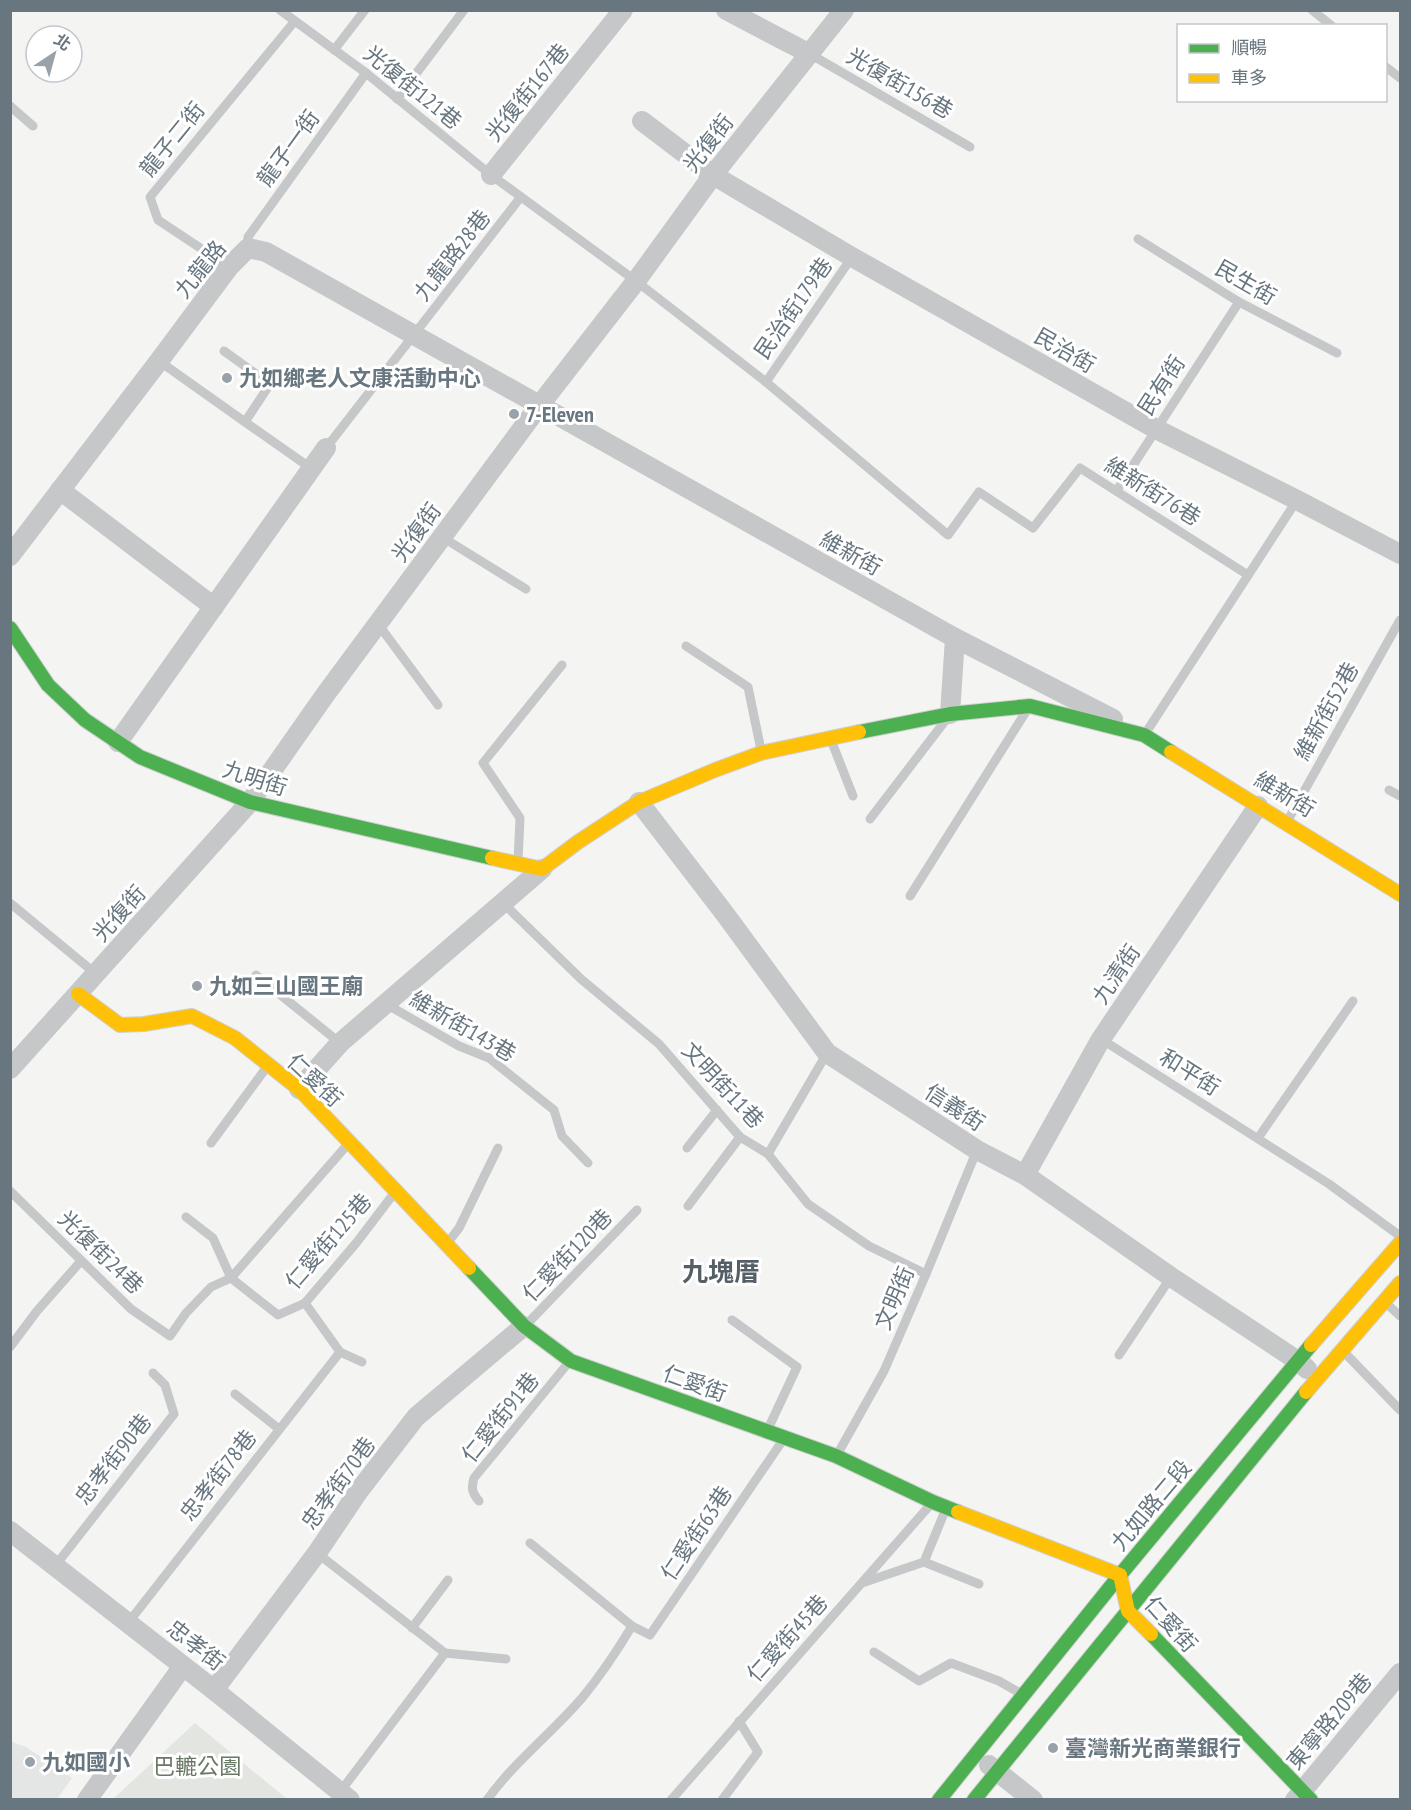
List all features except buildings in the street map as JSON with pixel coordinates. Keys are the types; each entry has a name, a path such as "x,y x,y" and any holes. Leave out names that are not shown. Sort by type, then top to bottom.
{"street":[{"name":"光復街167巷","path":"491,175 623,10"},
{"path":"726,10 810,54"},
{"name":"光復街","path":"10,1069 250,802 325,695 539,406 636,281 713,175 844,10"},
{"name":"民治街","path":"642,122 713,175 852,257 1156,429 1401,554"},
{"name":"九龍路","path":"10,556 229,267 248,248 266,252 539,406"},
{"name":"維新街","path":"539,406 955,638 1144,735 1401,894"},
{"path":"118,742 326,448"},
{"path":"60,490 214,607"},
{"name":"九明街","path":"10,628 48,685 85,720 140,757 250,802 543,869"},
{"path":"950,714 955,638"},
{"name":"維新街","path":"543,869 578,842 639,802 761,753 830,737 950,714 1030,706 1144,735"},
{"name":"信義街","path":"639,802 827,1053 977,1150 1025,1175 1298,1361 1317,1378"},
{"name":"九清街","path":"1025,1175 1101,1039 1258,806"},
{"path":"298,1089 340,1042 543,869"},
{"name":"仁愛街","path":"78,994 120,1025 144,1024 192,1016 235,1038 298,1089 524,1326 571,1361 836,1456 939,1505 1120,1575 1128,1611 1302,1797"},
{"name":"九如路二段","path":"939,1800 1120,1575 1298,1361 1401,1243"},
{"path":"974,1800 1317,1378 1401,1283"},
{"name":"忠孝街70巷","path":"214,1690 317,1553 358,1492 416,1417 524,1326"},
{"name":"忠孝街","path":"10,1531 214,1690 345,1796"},
{"path":"87,1800 183,1666"},
{"name":"東寧路209巷","path":"1302,1797 1401,1674"},
{"path":"975,1754 1033,1800"}],"lane":[{"name":"光復街121巷","path":"280,10 366,73 520,198 636,281 766,382 948,535"},
{"path":"334,50 365,10"},
{"path":"397,99 464,10"},
{"path":"1312,10 1330,24"},
{"name":"龍子二街","path":"229,267 158,220 150,197 294,22"},
{"name":"光復街156巷","path":"810,54 970,147"},
{"path":"1387,68 1401,78"},
{"name":"龍子一街","path":"248,248 248,237 366,73"},
{"path":"10,106 33,126"},
{"name":"九龍路28巷","path":"326,448 520,198"},
{"name":"民生街","path":"1138,239 1239,302 1337,353"},
{"name":"民治街179巷","path":"766,382 852,257"},
{"name":"民有街","path":"1117,490 1239,302"},
{"path":"224,351 270,384 245,422"},
{"path":"159,361 312,470"},
{"name":"維新街76巷","path":"948,535 980,492 1033,528 1080,468 1248,575"},
{"path":"1144,735 1297,500"},
{"path":"442,537 526,589"},
{"name":"維新街52巷","path":"1286,822 1401,620"},
{"path":"378,624 438,705"},
{"path":"686,646 748,687 761,753"},
{"path":"517,864 520,818 483,763 562,665"},
{"path":"910,896 1030,706"},
{"path":"870,819 950,714"},
{"path":"830,737 853,796"},
{"path":"1389,790 1401,796"},
{"path":"10,903 96,974"},
{"name":"文明街11巷","path":"503,903 581,979 658,1044 740,1137 768,1154 808,1204 869,1246 926,1274"},
{"path":"256,975 340,1042"},
{"path":"1258,1138 1353,1001"},
{"name":"維新街143巷","path":"386,1004 459,1046 489,1058 498,1065 554,1110 562,1136 588,1163"},
{"name":"和平街","path":"1101,1039 1329,1184 1401,1236"},
{"path":"768,1154 827,1053"},
{"path":"211,1143 268,1065"},
{"path":"687,1148 717,1110"},
{"path":"688,1206 740,1137"},
{"path":"231,1278 350,1142"},
{"path":"447,1244 459,1228 498,1148"},
{"name":"文明街","path":"836,1456 884,1371 977,1150"},
{"name":"仁愛街125巷","path":"186,1217 213,1238 231,1278 278,1315 304,1303 357,1242 396,1190"},
{"name":"光復街24巷","path":"10,1191 131,1309 170,1336 186,1313 211,1287 231,1278"},
{"name":"仁愛街120巷","path":"524,1326 637,1210"},
{"path":"10,1347 37,1311 81,1261"},
{"path":"1119,1355 1171,1276"},
{"path":"1385,1302 1401,1316"},
{"path":"304,1303 340,1352 362,1362"},
{"path":"732,1320 797,1366 766,1431"},
{"path":"1342,1350 1401,1410"},
{"name":"忠孝街78巷","path":"128,1623 340,1352"},
{"name":"仁愛街91巷","path":"479,1501 473,1494 474,1478 571,1361"},
{"name":"忠孝街90巷","path":"55,1566 174,1414 165,1385 153,1373"},
{"path":"235,1394 279,1429"},
{"name":"仁愛街63巷","path":"632,1626 650,1635 785,1437"},
{"path":"924,1562 939,1505"},
{"name":"仁愛街45巷","path":"671,1800 862,1583 939,1505"},
{"path":"487,1800 500,1782 581,1699 610,1662 632,1626 530,1543"},
{"path":"317,1553 445,1653 506,1659"},
{"path":"862,1583 924,1562 979,1584"},
{"path":"412,1628 448,1580"},
{"path":"874,1652 920,1681 951,1663 999,1681 1022,1695"},
{"path":"345,1796 445,1653"},
{"path":"722,1800 758,1752 739,1721"}],"shaded area":[{"name":"九如國小","path":"10,1741 26,1747 72,1778 57,1799 11,1799"}],"green space":[{"name":"巴轆公園","path":"195,1723 287,1799 113,1799"}],"traffic: fast":[{"path":"10,628 48,685 85,720 140,757 250,802 492,858"},
{"path":"859,732 950,714 1030,706 1144,735 1171,752"},
{"path":"469,1268 524,1326 571,1361 836,1456 958,1512"},
{"path":"939,1800 1120,1575 1311,1345"},
{"path":"974,1800 1306,1392"},
{"path":"1151,1634 1311,1800"}],"traffic: slow":[{"path":"492,858 542,869 639,802 761,753 859,732"},
{"path":"1171,752 1400,894"},
{"path":"78,994 120,1025 144,1024 192,1016 235,1038 299,1089 469,1268"},
{"path":"1311,1345 1400,1243"},
{"path":"1306,1392 1400,1283"},
{"path":"958,1512 1120,1575 1128,1611 1151,1634"}],"place":[{"name":"九如鄉老人文康活動中心","path":"227,378"},
{"name":"7-Eleven","path":"514,414"},
{"name":"九如三山國王廟","path":"197,986"},
{"name":"臺灣新光商業銀行","path":"1053,1748"},
{"name":"九如國小","path":"30,1762"}],"district":[{"name":"九塊厝","path":"721,1272"}]}
